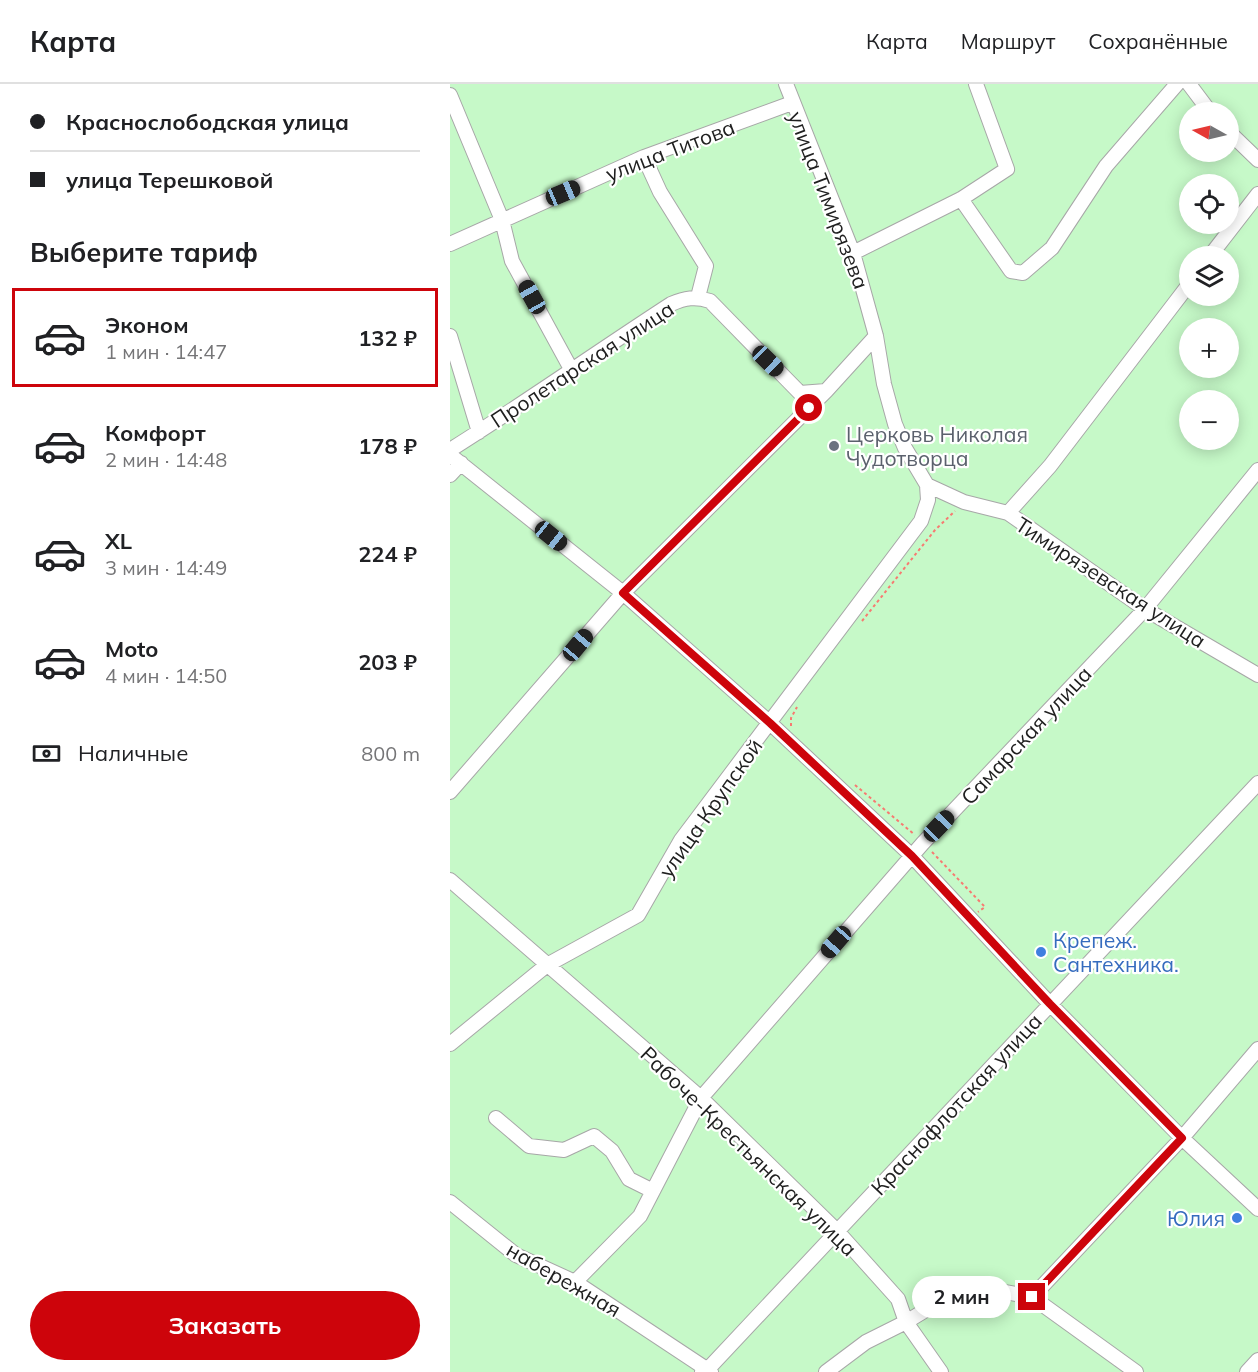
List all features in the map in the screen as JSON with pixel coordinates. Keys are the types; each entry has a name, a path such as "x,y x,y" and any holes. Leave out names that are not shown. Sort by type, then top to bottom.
{"street":[{"name":"улица Тимирязева","path":"786,84 853,254 876,336 894,424 927,485"},
{"path":"853,254 961,199 1007,169 976,84"},
{"path":"961,199 1011,271 1023,273 1052,248 1106,166 1177,84"},
{"path":"1189,84 1202,102"},
{"path":"450,95 502,220 512,261 571,369"},
{"name":"улица Титова","path":"450,244 644,158 792,103"},
{"path":"1239,142 1258,160"},
{"path":"644,158 660,192 706,266 699,297"},
{"path":"1218,246 1258,194"},
{"name":"Пролетарская улица","path":"450,450 528,401 571,369 671,304 685,298 699,297 710,302 800,393 826,391"},
{"path":"1008,513 1050,466 1179,297"},
{"path":"450,336 478,432"},
{"path":"450,792 623,593 826,391 876,336"},
{"path":"450,476 455,459 623,593 770,723 912,856 1050,1004 1182,1138 1256,1204"},
{"name":"Самарская улица","path":"575,1282 640,1216 701,1098 923,843 1145,609 1258,470"},
{"name":"Тимирязевская улица","path":"927,485 964,502 1008,513 1145,609 1258,675"},
{"name":"улица Крупской","path":"450,1044 547,965 638,915 681,840 921,521 928,500 927,485"},
{"name":"Краснофлотская улица","path":"707,1371 1258,783"},
{"name":"Рабоче-Крестьянская улица","path":"450,880 701,1098 837,1231 898,1299 906,1322 941,1372"},
{"path":"1032,1297 1182,1138 1258,1049"},
{"path":"496,1118 529,1146 564,1150 594,1136 612,1151 629,1179 653,1191"},
{"name":"набережная","path":"450,1202 516,1255 575,1282 707,1371"},
{"path":"826,1372 866,1342 906,1322 967,1285 1032,1297 1136,1372"},
{"path":"1247,1372 1258,1360"}],"path":[{"path":"856,628 935,530 964,502"},
{"path":"791,727 791,718 800,701"},
{"path":"856,785 923,843 985,907 976,914"}],"green space":[{"path":"450,84 1258,84 1258,1372 450,1372"}],"place":[{"name":"Церковь Николая Чудотворца","path":"834,446"},
{"name":"Крепеж. Сантехника.","path":"1041,952"},
{"name":"Юлия","path":"1237,1218"}],"route":[{"path":"809,408 623,593 770,723 912,856 1050,1004 1182,1138 1032,1297"}]}
